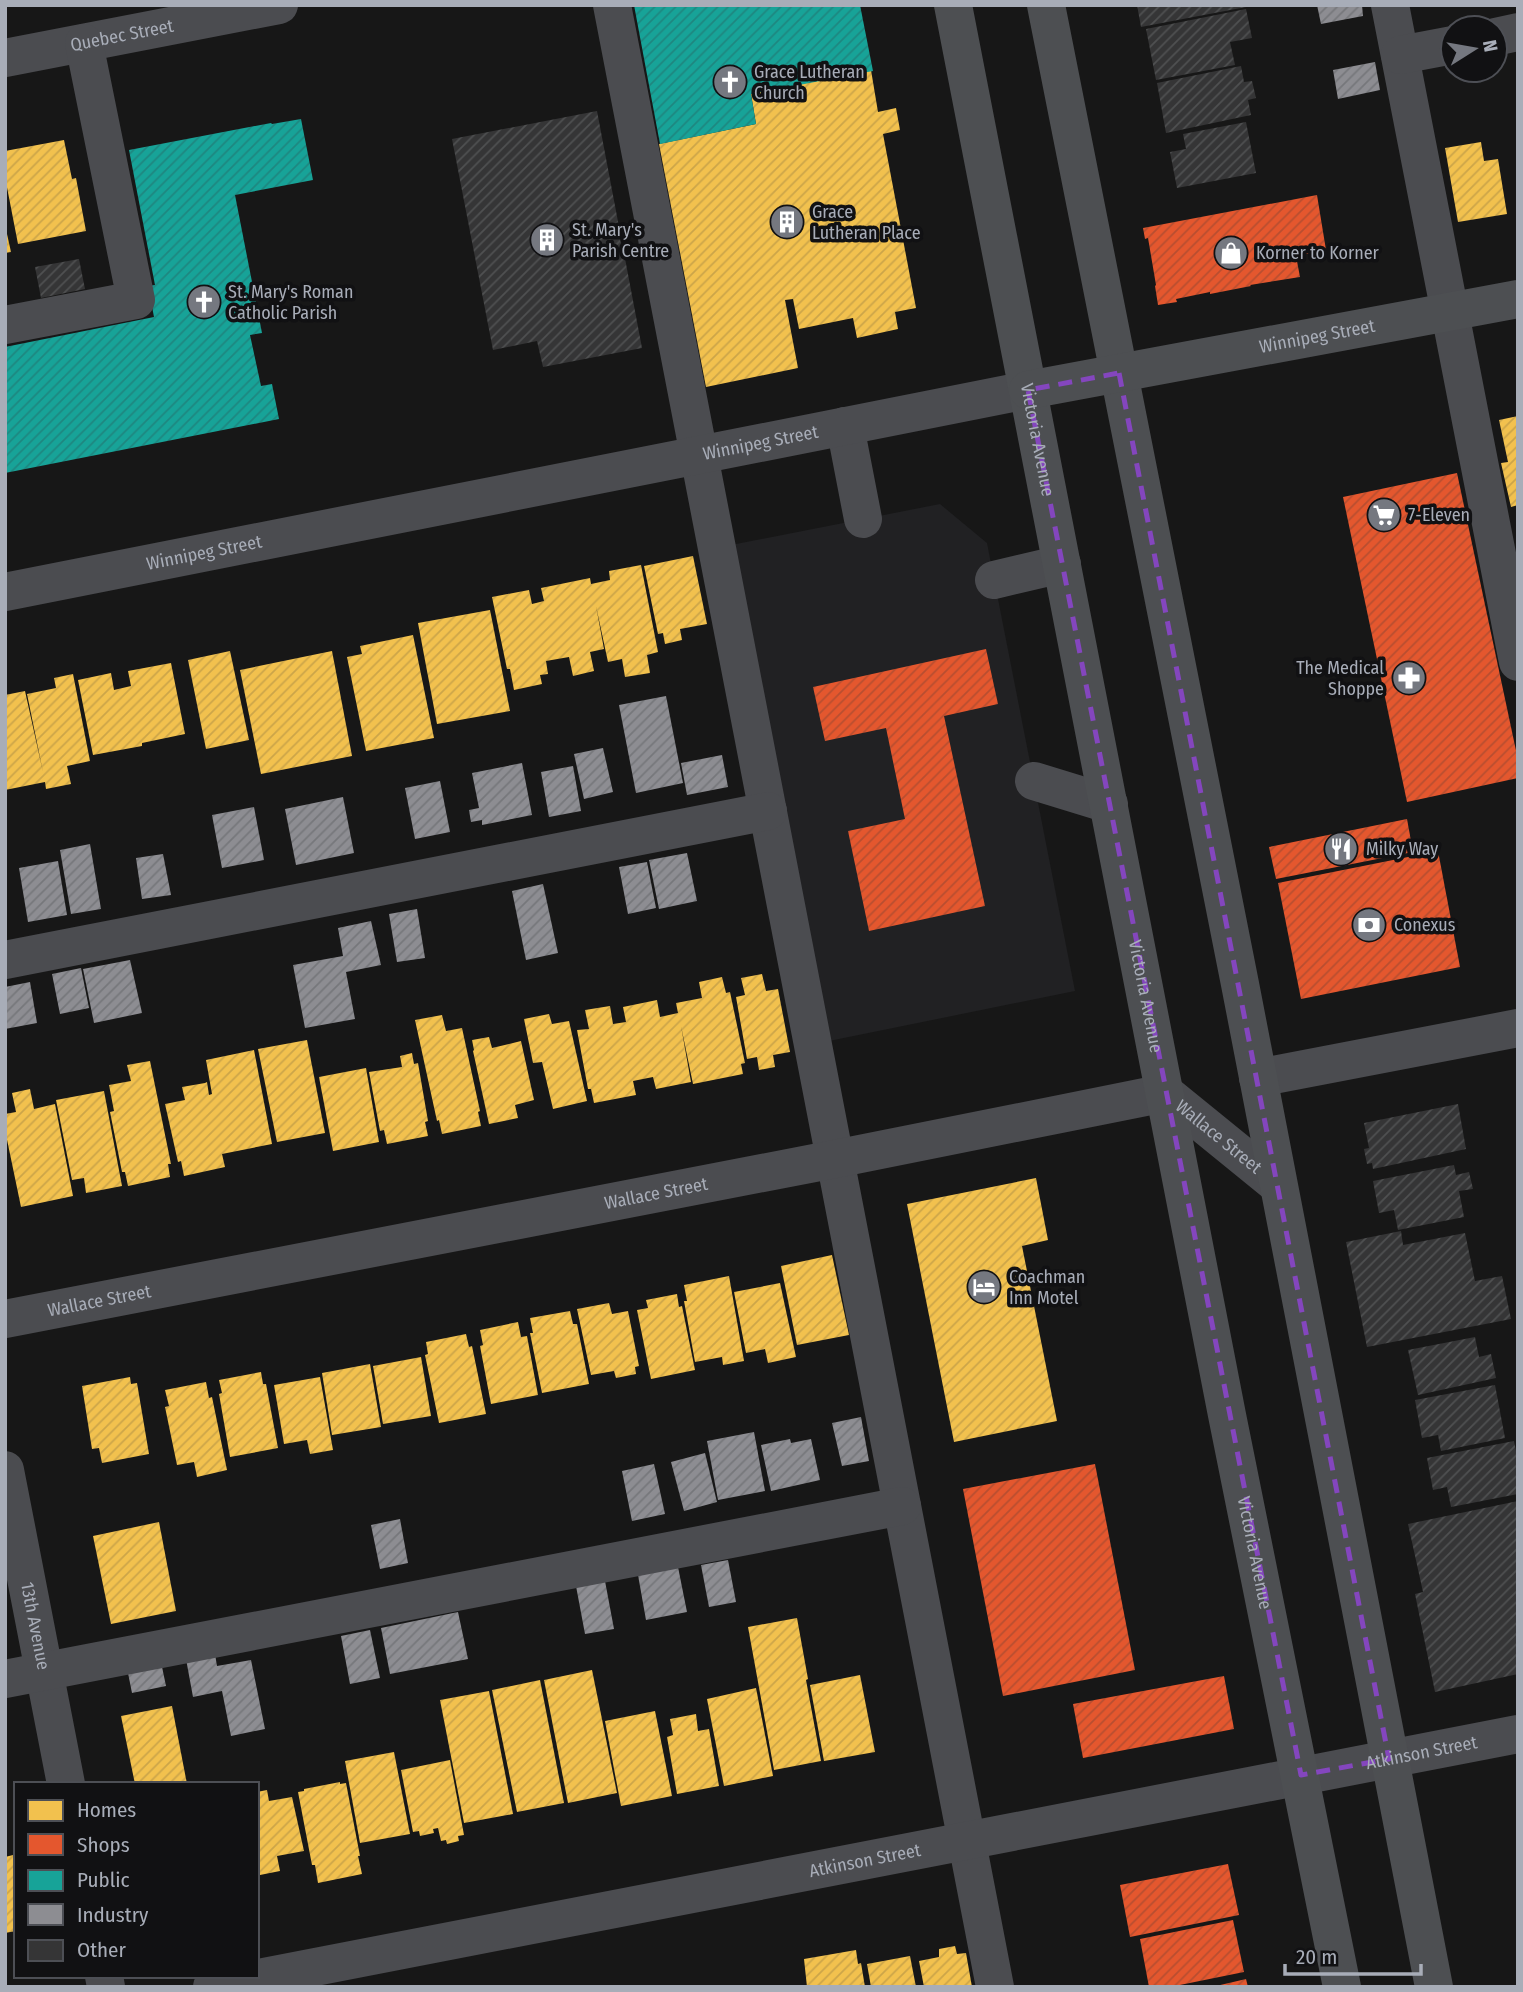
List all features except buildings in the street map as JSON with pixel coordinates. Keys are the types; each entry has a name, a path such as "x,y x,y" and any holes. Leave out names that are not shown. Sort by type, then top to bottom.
{"main road":[{"name":"Victoria Avenue","path":"953,5 1230,1428 1342,1987"},
{"path":"1046,5 1434,1987"},
{"name":"Winnipeg Street","path":"1028,390 1518,299"}],"street":[{"name":"Quebec Street","path":"5,58 279,5"},
{"path":"612,5 995,1987"},
{"path":"1390,5 1518,662"},
{"path":"5,325 136,300 84,43"},
{"path":"1400,55 1439,48"},
{"name":"Winnipeg Street","path":"5,592 1028,390"},
{"path":"845,426 863,519"},
{"path":"994,580 1062,564"},
{"path":"1034,781 1109,804"},
{"path":"5,960 768,811"},
{"path":"1258,1078 1518,1028"},
{"name":"Wallace Street","path":"5,1319 1165,1093 1278,1185"},
{"name":"13th Avenue","path":"5,1470 66,1782"},
{"path":"5,1679 902,1506"},
{"name":"Atkinson Street","path":"259,1978 1518,1734"},
{"name":"Atkinson Street","path":"212,1987 259,1978"}],"highlighted area":[{"path":"1119,373 1389,1759 1301,1775 1028,390"}],"shaded area":[{"path":"940,504 987,543 1075,991 829,1041 731,545"}],"place":[{"name":"Grace Lutheran Church","path":"730,82"},
{"name":"Grace Lutheran Place","path":"787,222"},
{"name":"St. Mary's Parish Centre","path":"547,240"},
{"name":"Korner to Korner","path":"1231,253"},
{"name":"St. Mary's Roman Catholic Parish","path":"204,302"},
{"name":"7-Eleven","path":"1384,515"},
{"name":"The Medical Shoppe","path":"1409,678"},
{"name":"Milky Way","path":"1341,849"},
{"name":"Conexus","path":"1369,925"},
{"name":"Coachman Inn Motel","path":"984,1287"}]}
